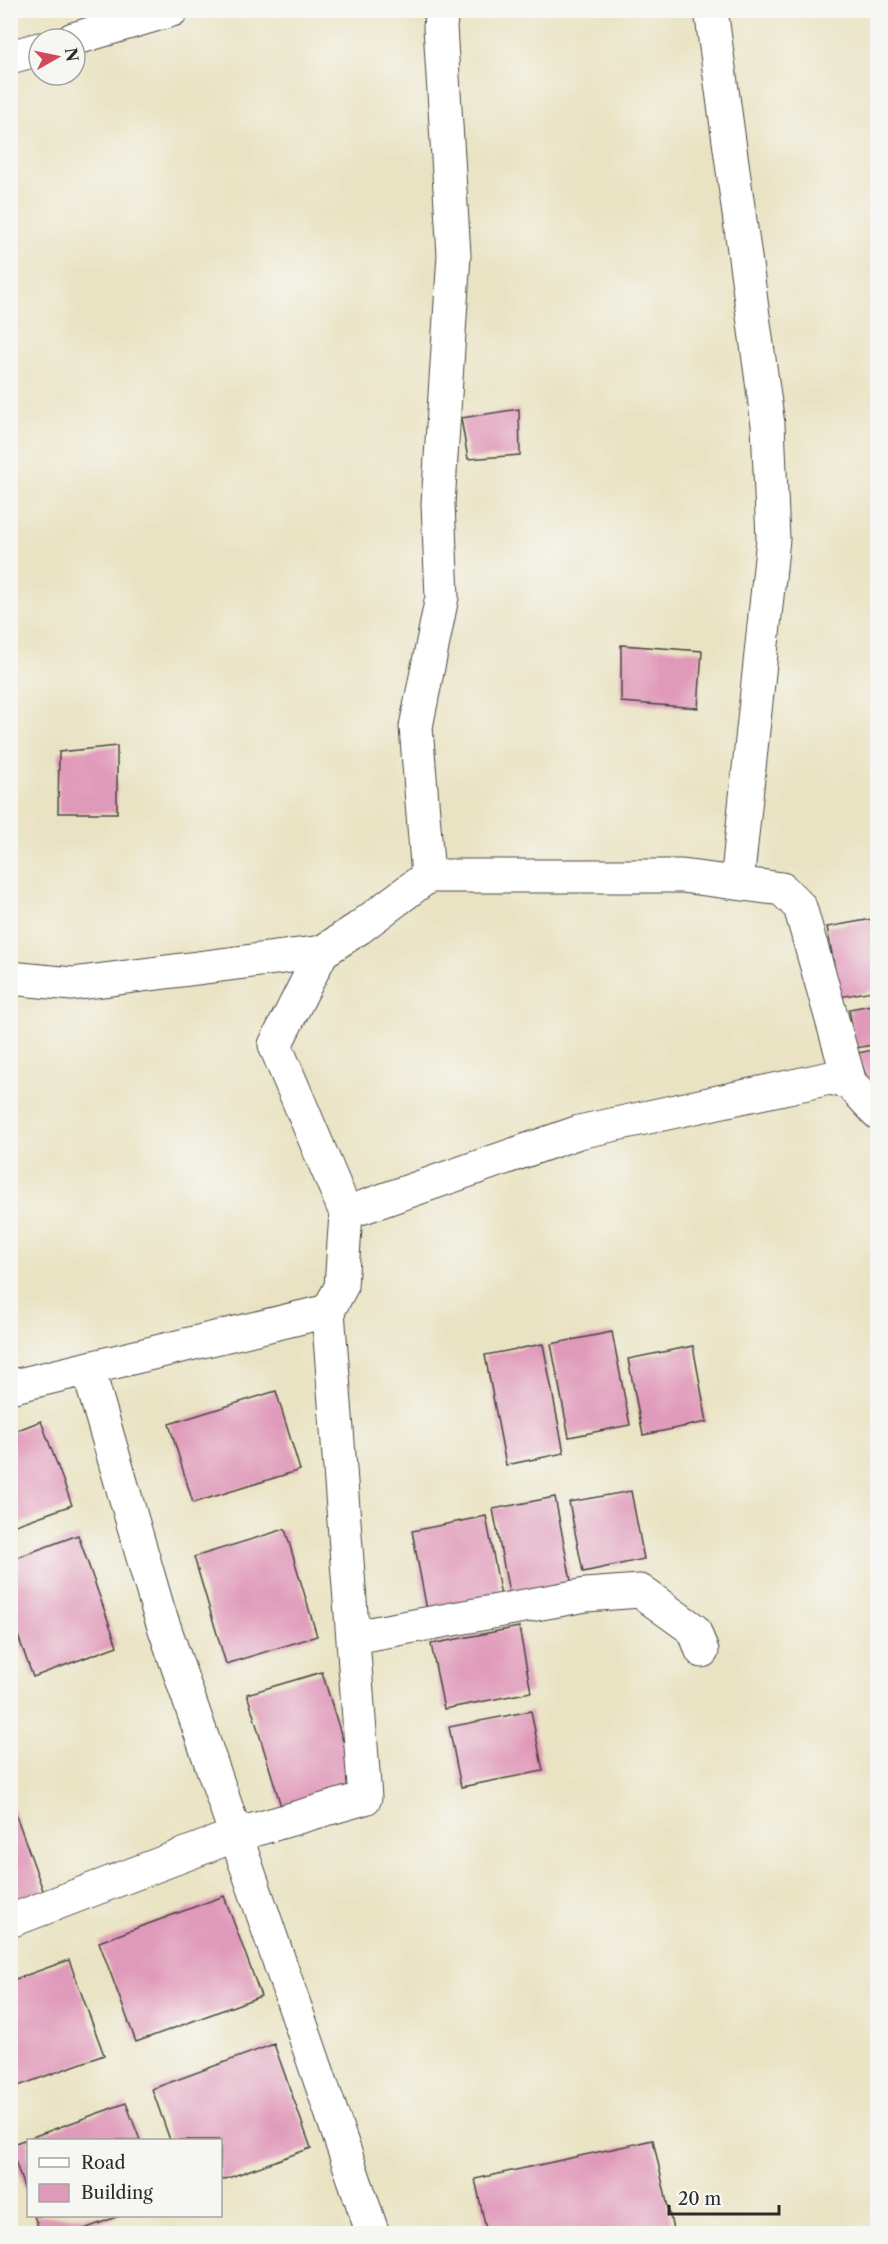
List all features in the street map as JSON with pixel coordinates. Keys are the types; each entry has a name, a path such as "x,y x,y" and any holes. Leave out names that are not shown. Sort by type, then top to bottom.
{"street":[{"path":"87,35 172,10"},
{"path":"428,876 416,727 442,597 438,504 454,255 440,27 442,10"},
{"path":"711,10 768,425 773,539 737,883"},
{"path":"10,57 27,52"},
{"path":"10,978 72,984 322,952 359,928 428,876 682,876 782,889 800,907 850,1083 878,1113"},
{"path":"10,1921 236,1835 365,1798 328,1311 341,1287 346,1213 275,1045 322,952"},
{"path":"346,1213 579,1132 831,1078 850,1083"},
{"path":"10,1387 328,1311"},
{"path":"88,1369 158,1609 372,2234"},
{"path":"353,1637 586,1595 640,1591 694,1630 702,1651"}],"building":[{"path":"519,409 520,455 468,459 461,418"},
{"path":"621,645 702,651 698,708 621,702"},
{"path":"117,746 117,813 58,813 59,752"},
{"path":"878,918 878,990 840,997 827,927"},
{"path":"878,1004 878,1044 856,1048 849,1009"},
{"path":"878,1049 878,1093 872,1093 858,1053"},
{"path":"612,1332 630,1425 569,1437 551,1344"},
{"path":"543,1344 564,1453 506,1465 485,1355"},
{"path":"693,1346 707,1422 643,1435 628,1359"},
{"path":"276,1391 300,1470 193,1503 169,1424"},
{"path":"41,1421 72,1505 10,1527 10,1433"},
{"path":"631,1491 644,1559 583,1572 569,1502"},
{"path":"555,1497 572,1586 510,1598 493,1509"},
{"path":"486,1516 501,1596 427,1610 412,1531"},
{"path":"285,1529 317,1636 226,1664 194,1557"},
{"path":"78,1535 117,1646 33,1677 10,1614 10,1560"},
{"path":"519,1627 531,1692 444,1709 431,1644"},
{"path":"322,1672 359,1793 284,1816 247,1694"},
{"path":"531,1711 543,1771 461,1787 449,1727"},
{"path":"10,1802 44,1893 10,1906"},
{"path":"224,1896 261,1996 136,2042 99,1942"},
{"path":"69,1960 104,2055 10,2089 10,1981"},
{"path":"274,2044 311,2148 222,2180 222,2139 170,2139 152,2089"},
{"path":"126,2103 140,2139 27,2139 27,2197 10,2145"},
{"path":"653,2140 674,2234 487,2234 475,2179"},
{"path":"34,2217 116,2217 71,2234 41,2234"}]}
